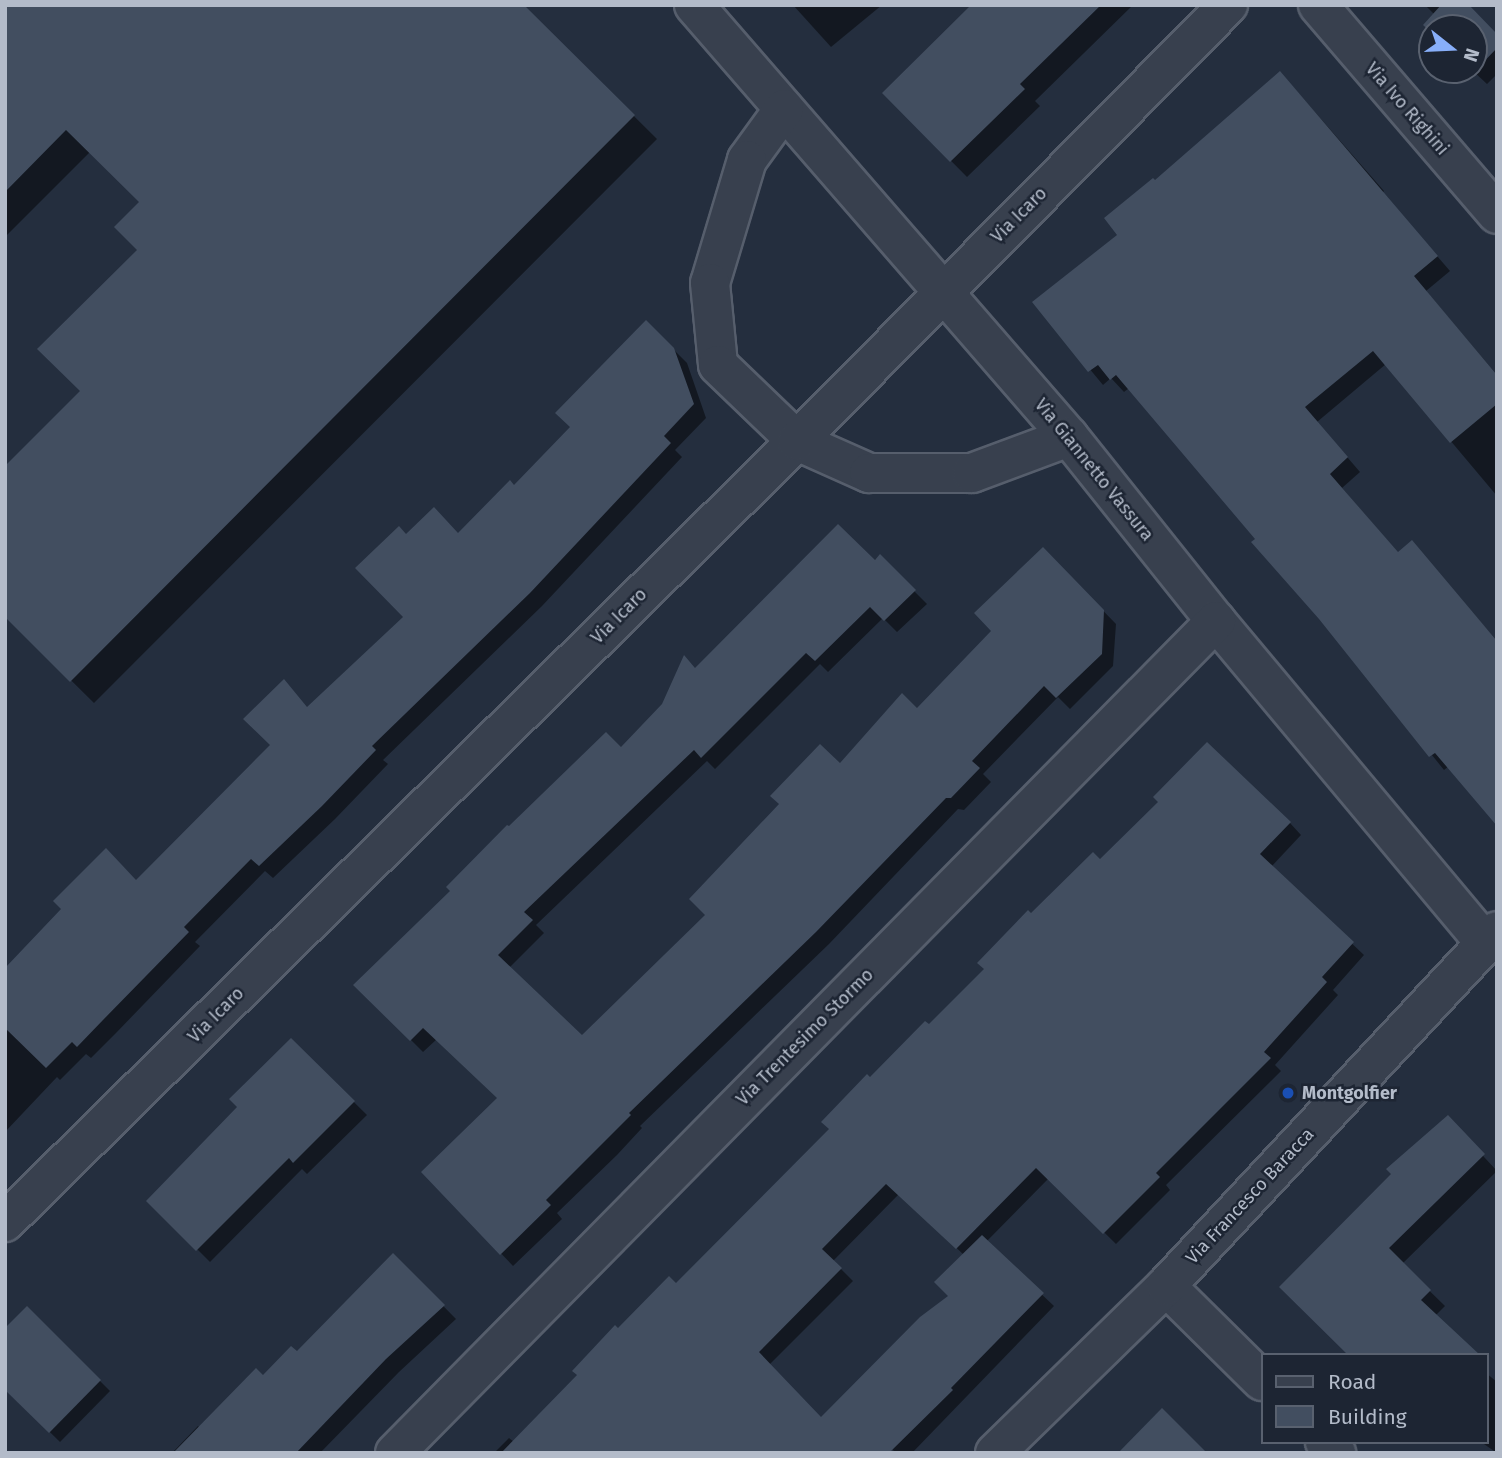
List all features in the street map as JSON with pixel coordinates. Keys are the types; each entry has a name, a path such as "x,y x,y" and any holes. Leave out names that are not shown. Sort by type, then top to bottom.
{"street":[{"name":"Via Giannetto Vassura","path":"694,5 1069,437 1216,621 1491,937"},
{"name":"Via Icaro","path":"5,1222 797,441 1228,5"},
{"name":"Via Ivo Righini","path":"1318,5 1497,214"},
{"path":"784,109 747,160 710,283 718,365 797,441 869,472 972,473 1069,437"},
{"name":"Via Trentesimo Stormo","path":"395,1453 1216,621"},
{"name":"Via Francesco Baracca","path":"995,1453 1166,1286 1491,937"},
{"path":"1166,1286 1260,1379"}],"building":[{"path":"5,5 524,5 635,115 70,682 5,617 5,466 80,391 37,349 137,250 114,227 139,202 66,130 5,192"},
{"path":"971,5 1101,5 1020,84 1025,89 950,162 882,93"},
{"path":"1441,5 1469,5 1478,14 1433,14"},
{"path":"1488,25 1497,34 1497,48 1488,57"},
{"path":"1280,71 1438,256 1414,276 1497,375 1497,404 1450,443 1373,351 1305,407 1348,457 1330,474 1398,552 1412,540 1497,641 1497,826 1435,753 1429,757 1319,619 1251,542 1255,539 1116,375 1110,380 1098,365 1088,372 1032,302 1117,235 1104,218 1153,178 1155,180"},
{"path":"646,320 674,348 694,404 664,436 671,443 530,593 372,746 376,750 322,806 259,866 251,859 184,927 189,932 77,1047 72,1042 46,1068 5,1028 5,968 61,909 53,901 106,848 136,880 270,745 243,719 284,679 307,707 403,617 355,568 399,526 406,534 434,507 458,533 510,480 514,485 570,427 555,413"},
{"path":"838,524 875,560 880,554 916,590 884,621 870,607 815,661 806,653 701,758 694,750 524,912 533,920 498,955 582,1035 705,915 689,899 779,804 770,796 820,744 840,763 902,693 917,708 991,631 974,613 1043,547 1104,610 1102,654 1056,698 1044,686 972,761 980,768 951,798 946,798 816,932 629,1113 631,1115 546,1200 551,1205 500,1255 421,1172 497,1098 423,1028 410,1041 353,985 450,891 446,887 507,825 606,732 621,747 662,704 684,655 695,668"},
{"path":"1207,742 1291,822 1260,854 1354,942 1322,977 1327,982 1264,1052 1271,1058 1156,1173 1160,1177 1103,1234 1036,1168 956,1249 886,1184 822,1249 842,1268 759,1352 821,1417 920,1317 948,1296 934,1282 982,1235 1044,1293 951,1388 953,1390 889,1453 501,1453 577,1375 572,1371 615,1325 618,1328 669,1276 676,1283 829,1129 821,1122 867,1074 870,1077 925,1021 929,1024 984,969 977,963 1028,910 1031,913 1093,852 1100,859 1158,802 1153,797"},
{"path":"291,1038 355,1101 293,1163 289,1158 196,1251 146,1201 237,1107 229,1099"},
{"path":"1448,1115 1485,1154 1389,1248 1431,1290 1421,1300 1478,1353 1346,1353 1279,1287 1391,1174 1386,1169"},
{"path":"393,1253 445,1305 386,1359 296,1453 173,1453 256,1368 263,1375 291,1346 297,1351"},
{"path":"27,1306 101,1380 49,1433 5,1390 5,1328"},
{"path":"1162,1408 1207,1453 1118,1453"}],"place":[{"name":"Montgolfier","path":"1288,1093"}]}
